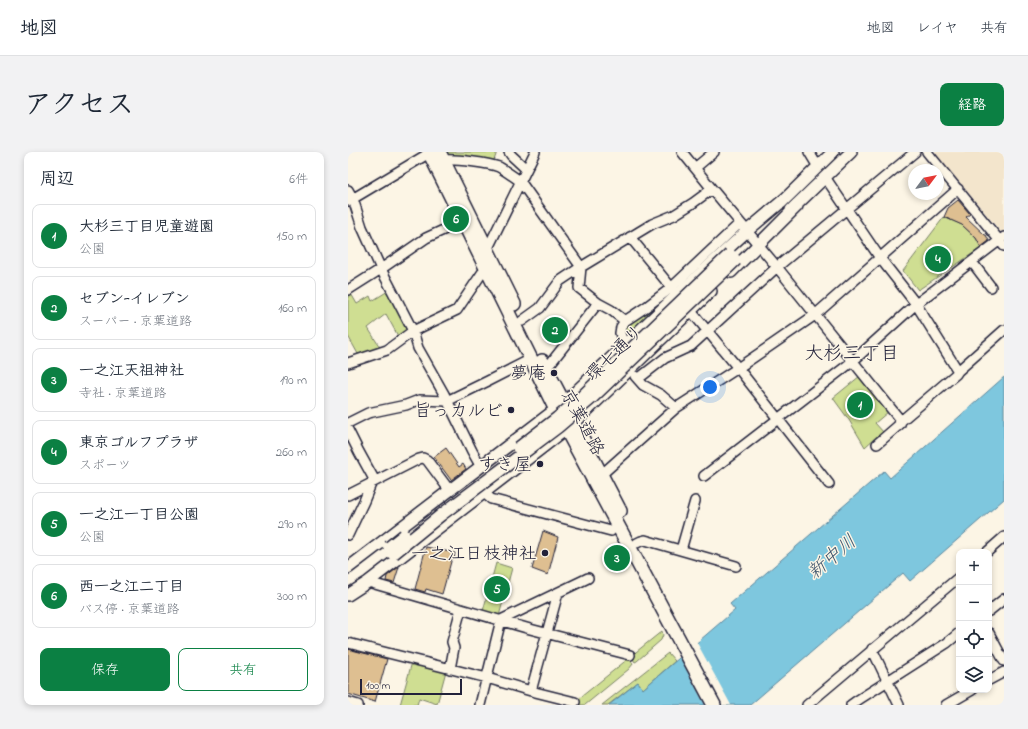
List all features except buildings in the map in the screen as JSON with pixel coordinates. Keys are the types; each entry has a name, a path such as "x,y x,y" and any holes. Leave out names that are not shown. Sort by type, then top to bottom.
{"highway":[{"name":"京葉道路","path":"434,156 463,221 531,359 560,407 678,630 722,705"},
{"name":"京葉道路","path":"434,156 487,250 546,369 560,407"},
{"name":"京葉道路","path":"570,426 602,475 637,543 714,705"}],"main road":[{"path":"348,595 368,582 570,426 691,311 750,235 833,152"},
{"path":"348,568 560,407 624,345 674,291 750,235 797,206 851,152"},
{"name":"環七通り","path":"348,590 391,550 562,414 587,392 733,257 750,235"},
{"name":"環七通り","path":"348,575 391,550"}],"street":[{"path":"509,152 526,169"},
{"path":"487,250 535,152"},
{"path":"682,152 901,421"},
{"path":"695,168 714,152"},
{"path":"809,152 818,167"},
{"path":"638,379 665,358 692,346 777,267 915,152"},
{"path":"704,476 852,361 916,304 1002,241 927,152"},
{"path":"350,200 434,156 498,166 520,181 581,267 579,288 598,304 612,310 625,321"},
{"path":"825,177 880,258 916,304 958,371"},
{"path":"602,475 676,408 738,368 815,315 958,189"},
{"path":"348,190 350,200 381,269 413,331 418,348 444,394 481,467"},
{"path":"522,321 540,308 560,281 630,237 652,224 680,211 712,190"},
{"path":"348,290 426,238 463,221"},
{"path":"624,345 620,333 621,327 625,321 674,291 630,237"},
{"path":"972,262 991,287"},
{"path":"348,363 387,350 413,331 457,310 482,273 487,270"},
{"path":"546,369 598,304"},
{"path":"691,311 708,330 830,484"},
{"path":"877,444 1004,330"},
{"path":"348,423 368,413 406,405 419,400 447,401 531,359"},
{"path":"628,372 638,379 643,385 661,395 676,408"},
{"path":"348,430 373,482 348,535"},
{"path":"348,494 423,458 427,460 450,491"},
{"path":"484,493 491,499 611,531"},
{"path":"682,550 695,501"},
{"path":"990,549 1004,537"},
{"path":"637,543 645,540 736,566"},
{"path":"501,620 588,578"},
{"path":"807,705 956,579"},
{"path":"368,582 630,655"},
{"path":"531,692 558,593"},
{"path":"992,609 1004,599"},
{"path":"450,669 454,648 452,642 461,609"},
{"path":"480,705 501,620"},
{"path":"851,705 947,643 956,636"},
{"path":"992,639 1004,661"},
{"path":"348,643 487,678 531,692 575,702"},
{"path":"872,649 899,705"},
{"path":"992,678 1004,672"},
{"path":"946,705 967,693"},
{"path":"348,702 358,705"}],"shaded area":[{"path":"934,152 1004,152 1004,231 1002,233"}],"green space":[{"path":"444,152 497,152 493,163 447,158"},
{"path":"944,217 962,225 976,238 981,248 918,290 903,271"},
{"path":"671,289 675,294 625,342 623,328"},
{"path":"388,291 408,331 399,338 386,314 368,328 381,349 358,354 348,336 348,294 350,292 357,304 370,296 372,301"},
{"path":"860,376 888,412 875,423 884,433 879,438 877,436 865,447 849,420 833,398"},
{"path":"496,563 512,568 499,616 483,611"},
{"path":"662,631 663,635 661,640 635,662 631,656"},
{"path":"668,653 675,661 643,689 638,682 608,705 602,705"},
{"path":"629,658 633,664 629,669 585,705 571,705"},
{"path":"412,662 446,671 437,704 419,698 417,705 400,705"}],"water":[{"name":"新中川","path":"1004,377 1004,499 910,581 903,573 750,705 609,705 638,682 643,689 735,610 730,604 884,471 890,478"}],"pier":[{"path":"696,641 731,705 705,705 679,656"}],"place":[{"name":"西一之江二丁目","path":"456,219"},
{"name":"東京ゴルフプラザ","path":"938,259"},
{"name":"セブン-イレブン","path":"555,330"},
{"name":"夢庵","path":"554,373"},
{"name":"大杉三丁目児童遊園","path":"860,405"},
{"name":"旨っカルビ","path":"511,410"},
{"name":"すき屋","path":"540,464"},
{"name":"一之江日枝神社","path":"545,553"},
{"name":"一之江天祖神社","path":"617,558"},
{"name":"一之江一丁目公園","path":"497,589"}],"district":[{"name":"大杉三丁目","path":"852,352"}]}
